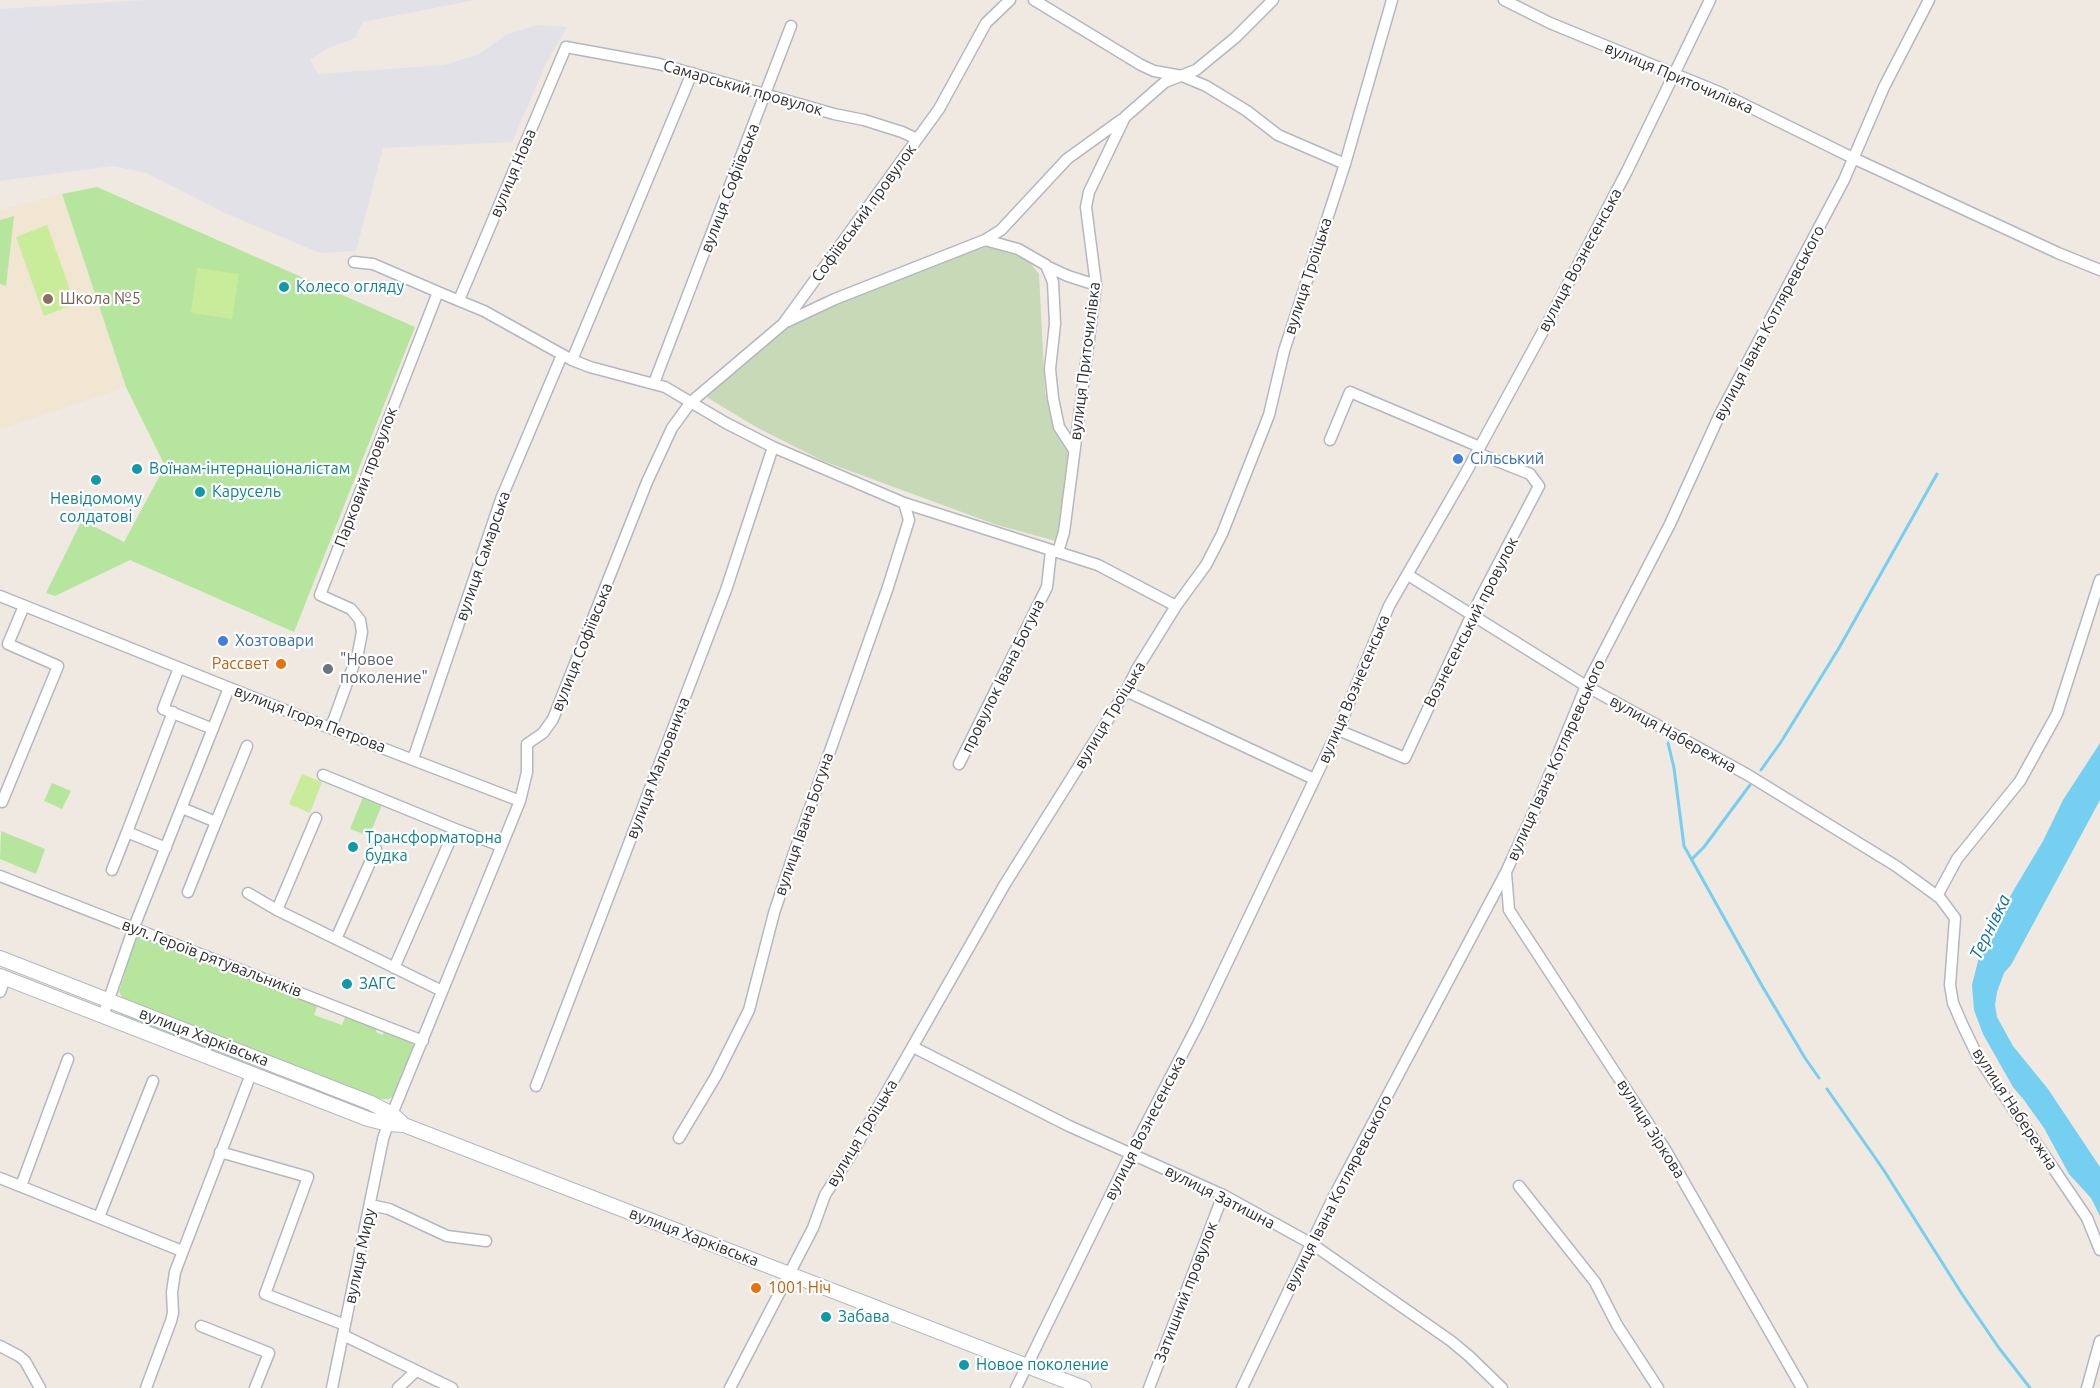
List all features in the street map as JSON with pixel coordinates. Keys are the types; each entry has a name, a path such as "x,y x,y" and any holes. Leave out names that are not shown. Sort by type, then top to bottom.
{"street":[{"name":"Софіївський провулок","path":"691,402 783,324 939,109 982,29 1010,0"},
{"path":"1034,0 1142,65 1162,73 1182,76 1214,91 1247,111 1278,135 1345,164"},
{"name":"вулиця Приточилівка","path":"1055,551 1064,532 1096,285 1087,201 1095,178 1111,150 1125,117 1161,85 1196,70 1206,63 1273,0"},
{"name":"вулиця Троїцька","path":"730,1388 813,1228 825,1195 852,1153 1005,884 1126,692 1137,669 1176,606 1211,555 1235,505 1269,415 1284,351 1345,164 1392,0"},
{"name":"вулиця Приточилівка","path":"1504,0 1550,23 1721,93 1853,158 2058,253 2100,270"},
{"name":"вулиця Вознесенська","path":"1016,1388 1131,1153 1198,1024 1338,730 1389,606 1479,450 1617,191 1710,0"},
{"name":"вулиця Івана Котляревського","path":"1242,1388 1423,1026 1506,872 1537,805 1586,686 1670,524 1720,414 1844,180 1884,87 1929,0"},
{"name":"вулиця Софіївська","path":"654,383 791,26"},
{"name":"Самарський провулок","path":"566,46 659,64 834,114 864,120 917,139"},
{"name":"вулиця Нова","path":"459,300 566,46"},
{"name":"вулиця Самарська","path":"413,759 501,499 567,358 692,74"},
{"path":"783,324 835,299 985,240 1002,230 1067,159 1125,117"},
{"path":"985,240 1018,249 1068,276 1096,285"},
{"path":"354,262 374,264 484,311 567,358 590,367 654,383 672,390 773,447 904,503 1098,565 1176,606"},
{"path":"1046,265 1053,282 1055,302 1050,369 1053,398 1059,427 1074,450"},
{"name":"Парковий провулок","path":"331,727 358,653 362,632 360,620 351,609 320,596 438,292"},
{"name":"Вознесенський провулок","path":"1330,440 1350,392 1530,474 1539,486 1472,614 1405,758 1338,730"},
{"name":"вулиця Софіївська","path":"390,1119 520,801 527,772 527,744 543,733 553,719 647,482 672,428 691,402"},
{"name":"вулиця Мальовнича","path":"536,1086 726,590 773,447"},
{"name":"вулиця Івана Богуна","path":"679,1138 716,1076 749,1010 774,913 888,587 909,520 904,503"},
{"name":"провулок Івана Богуна","path":"960,764 1047,587 1055,551"},
{"name":"вулиця Набережна","path":"1408,575 1586,686 1748,775 1896,866 1937,896 1955,918 1950,985 1953,1003 1963,1026 1978,1058 2087,1218 2100,1250"},
{"path":"1937,896 1957,859 2020,781 2057,714 2100,580"},
{"name":"вулиця Ігоря Петрова","path":"0,596 520,801"},
{"path":"2,802 58,666 4,643 24,606"},
{"path":"179,668 163,709 213,729"},
{"path":"103,1016 134,927 230,688"},
{"path":"1126,692 1314,779"},
{"path":"112,870 172,712"},
{"path":"188,892 247,746"},
{"path":"322,775 501,846"},
{"path":"182,808 216,822"},
{"path":"277,910 316,818"},
{"path":"394,968 455,829"},
{"path":"127,832 166,848"},
{"path":"336,939 375,849"},
{"name":"вулиця Зіркова","path":"1506,872 1509,910 1665,1149 1802,1388"},
{"name":"вул. Героїв рятувальників","path":"0,876 423,1041"},
{"path":"248,893 277,910 442,991"},
{"path":"1488,905 1509,910"},
{"path":"0,992 5,960"},
{"name":"вулиця Харківська","path":"5,960 371,1102 390,1119 404,1125 1084,1388"},
{"name":"вулиця Харківська","path":"2,977 368,1119 390,1119"},
{"name":"вулиця Затишна","path":"913,1047 1069,1126 1223,1195 1312,1244 1451,1341 1502,1388"},
{"path":"21,1185 68,1059"},
{"path":"146,1388 171,1321 172,1282 182,1251 251,1074"},
{"path":"99,1217 153,1081"},
{"name":"вулиця Миру","path":"332,1388 390,1119"},
{"path":"220,1152 308,1177 265,1294 344,1330 416,1371 452,1388"},
{"path":"0,1178 182,1251"},
{"path":"1520,1186 1595,1282 1617,1325 1658,1388"},
{"name":"Затишний провулок","path":"1149,1388 1223,1195"},
{"path":"370,1205 389,1209 447,1236 486,1241"},
{"path":"201,1326 269,1353 255,1388"},
{"path":"2087,1388 2100,1341"},
{"path":"0,1346 25,1361 40,1388"},
{"path":"398,1388 416,1371"}],"shaded area":[{"path":"146,0 475,0 363,22 355,38 328,48 310,60 318,74 445,65 479,54 507,34 537,25 567,27 547,62 512,142 383,148 356,251 320,253 227,214 146,173 113,166 0,181 0,9"},
{"name":"Школа №5","path":"62,194 126,387 0,429 0,210"}],"green space":[{"path":"97,187 415,327 294,632 130,560 55,596 46,593 82,520 124,542 165,466 126,387 62,194"},
{"path":"14,216 6,286 0,284 0,220"},
{"path":"47,225 75,304 44,316 16,237"},
{"path":"977,244 993,244 1027,259 1039,274 1045,391 1051,419 1068,450 1064,506 1056,541 997,525 823,461 756,427 708,398 703,388 783,320"},
{"path":"197,268 239,274 232,319 191,313"},
{"path":"302,774 322,782 310,813 289,804"},
{"path":"52,783 71,791 62,809 44,801"},
{"path":"363,797 382,805 369,836 350,829"},
{"path":"1,831 45,849 36,874 0,859"},
{"path":"140,934 318,1004 314,1015 342,1025 346,1015 377,1027 376,1032 382,1035 386,1030 409,1039 415,1049 396,1094 389,1099 376,1099 123,1000 119,991 125,974 124,970 136,938"},
{"path":"125,1013 250,1062 249,1067 123,1018 121,1014"}],"water":[{"path":"2100,743 2100,800 2011,965 2004,973 1995,1005 1997,1017 2013,1046 2048,1089 2100,1167 2100,1216 2091,1198 2069,1174 2044,1128 2013,1087 1983,1034 1974,1010 1972,985 1978,961 2012,893 2043,841 2063,800"}],"waterway":[{"path":"1761,770 1839,648 1937,474"},
{"path":"1668,743 1674,768 1684,846 1761,984 1819,1078"},
{"path":"1692,859 1704,847 1750,785"},
{"path":"1827,1089 1883,1169 1962,1294 2030,1388"}],"place":[{"name":"Колесо огляду","path":"284,287"},
{"name":"Школа №5","path":"48,299"},
{"name":"Сільський","path":"1458,459"},
{"name":"Воїнам-інтернаціоналістам","path":"137,469"},
{"name":"Невідомому солдатові","path":"96,480"},
{"name":"Карусель","path":"200,492"},
{"name":"Хозтовари","path":"223,641"},
{"name":"Рассвет","path":"281,664"},
{"name":"\"Новое поколение\"","path":"328,669"},
{"name":"Трансформаторна будка","path":"353,847"},
{"name":"ЗАГС","path":"347,984"},
{"name":"1001 Ніч","path":"756,1288"},
{"name":"Забава","path":"826,1317"},
{"name":"Новое поколение","path":"964,1365"}],"water label":[{"name":"Тернівка","path":"1990,927"}]}
